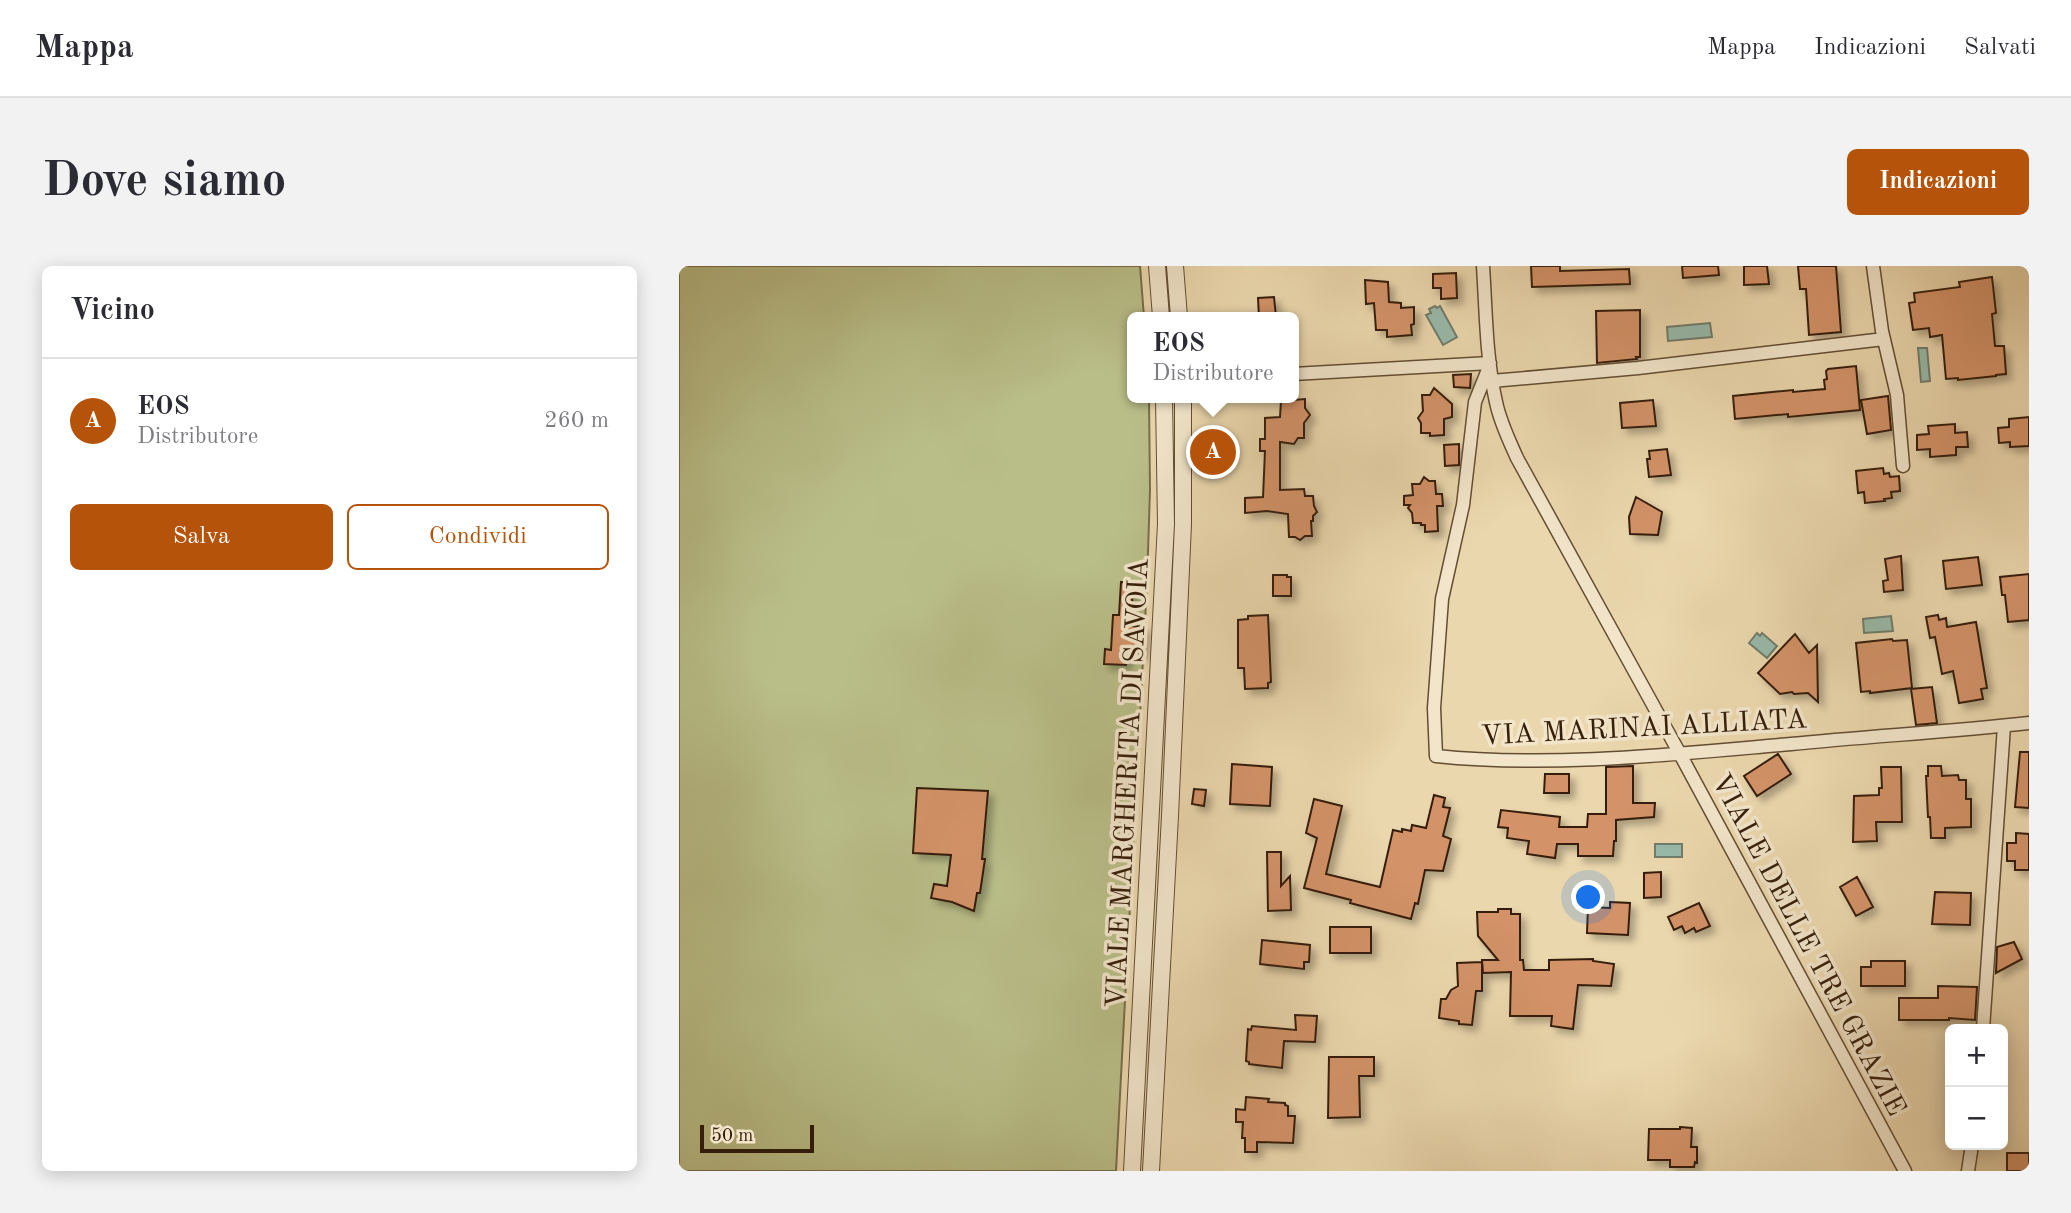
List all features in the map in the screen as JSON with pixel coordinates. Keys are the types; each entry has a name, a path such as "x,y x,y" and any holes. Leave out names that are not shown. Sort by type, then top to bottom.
{"street":[{"path":"1157,266 1161,312"},
{"path":"1175,266 1179,312"},
{"name":"VIA MARINAI ALLIATA","path":"1483,266 1490,363 1475,402 1463,505 1442,599 1434,708 1436,756 1465,759 1577,760 1679,754 2029,723"},
{"path":"1873,266 1884,339 1897,395 1903,466"},
{"path":"1492,381 1637,368 1884,339"},
{"path":"1299,374 1490,363"},
{"name":"VIALE DELLE TRE GRAZIE","path":"1490,363 1502,423 1517,458 1905,1171"},
{"name":"VIALE MARGHERITA DI SAVOIA","path":"1132,1171 1166,524 1164,403"},
{"name":"VIALE MARGHERITA DI SAVOIA","path":"1151,1171 1184,524 1183,403"},
{"path":"1983,1024 2004,726"},
{"path":"1968,1171 1971,1150"}],"green space":[{"path":"679,266 1140,266 1144,312 1127,312 1127,403 1149,403 1150,490 1116,1171 679,1171"}],"shaded area":[{"path":"1440,306 1457,337 1443,345 1426,315 1431,313 1429,309"},
{"path":"1710,323 1712,337 1668,341 1667,327"},
{"path":"1918,348 1927,348 1930,381 1921,382"},
{"path":"1891,616 1893,631 1864,633 1863,619"},
{"path":"1757,633 1760,636 1762,633 1777,646 1767,658 1749,643"},
{"path":"1655,844 1682,844 1682,857 1655,857"}],"building":[{"path":"1531,266 1560,266 1560,271 1629,269 1630,284 1532,287"},
{"path":"1682,266 1718,266 1719,275 1683,278"},
{"path":"1744,266 1767,266 1769,284 1744,285"},
{"path":"1798,266 1836,266 1841,332 1809,335 1806,289 1800,289"},
{"path":"1456,273 1457,298 1441,299 1441,288 1433,288 1433,274"},
{"path":"1992,277 1996,313 1992,314 1995,346 2004,346 2006,374 1946,379 1942,335 1930,337 1929,328 1913,330 1909,303 1915,302 1914,293 1960,287 1959,282"},
{"path":"1365,280 1388,282 1389,302 1401,303 1401,308 1414,307 1412,335 1387,337 1387,330 1376,330 1374,303 1366,304"},
{"path":"1274,297 1276,312 1259,312 1258,298"},
{"path":"1640,310 1640,357 1597,363 1596,311"},
{"path":"1856,366 1860,410 1735,419 1733,396 1825,389 1824,380 1827,379 1828,369"},
{"path":"1471,374 1470,388 1454,387 1453,375"},
{"path":"1434,388 1452,404 1452,417 1444,419 1444,435 1430,436 1430,433 1421,433 1418,418 1423,411 1422,395 1430,395"},
{"path":"1888,396 1891,430 1867,434 1861,400"},
{"path":"1305,399 1305,408 1310,415 1304,423 1304,438 1298,438 1294,444 1280,442 1280,490 1304,489 1305,496 1313,496 1317,512 1311,521 1312,536 1305,536 1300,540 1289,537 1288,514 1267,511 1245,513 1245,498 1263,497 1265,451 1260,451 1260,439 1265,439 1265,418 1280,417 1281,403 1299,403 1299,400"},
{"path":"1653,400 1656,426 1622,428 1620,403"},
{"path":"2029,417 2029,446 2010,447 2010,442 1999,443 1998,428 2009,427 2009,419"},
{"path":"1955,424 1955,433 1967,432 1968,447 1956,447 1956,455 1930,457 1930,449 1917,450 1917,435 1929,434 1928,426"},
{"path":"1459,444 1459,465 1445,466 1444,445"},
{"path":"1667,449 1671,475 1649,477 1649,451"},
{"path":"1883,468 1884,474 1889,473 1890,477 1899,476 1900,491 1891,492 1892,498 1884,499 1885,501 1865,503 1864,492 1858,493 1856,471"},
{"path":"1424,477 1435,481 1436,494 1442,494 1443,506 1437,506 1438,531 1425,532 1425,525 1413,523 1412,513 1408,508 1410,505 1404,505 1404,496 1413,495 1412,484 1420,484"},
{"path":"1636,497 1662,512 1658,535 1630,534 1629,517"},
{"path":"1901,556 1903,590 1884,592 1883,581 1888,580 1885,559"},
{"path":"1978,557 1982,585 1946,589 1943,561"},
{"path":"2029,574 2029,620 2008,622 2000,577"},
{"path":"1273,575 1291,577 1291,596 1273,596"},
{"path":"1121,582 1133,583 1131,626 1145,627 1143,654 1128,653 1126,665 1104,664 1105,649 1111,650 1113,615 1119,615"},
{"path":"1268,615 1271,682 1268,683 1268,688 1245,689 1244,668 1238,668 1238,620 1248,619 1248,616"},
{"path":"1938,615 1939,620 1946,618 1947,627 1976,622 1987,688 1981,689 1983,699 1959,703 1953,671 1942,674 1935,637 1930,638 1926,617"},
{"path":"1795,634 1809,653 1817,645 1818,702 1808,693 1780,694 1758,673"},
{"path":"1907,640 1912,688 1861,692 1856,643"},
{"path":"1932,687 1937,723 1916,725 1911,689"},
{"path":"2020,752 2029,752 2029,808 2015,807"},
{"path":"1778,754 1791,774 1757,796 1744,776"},
{"path":"1232,764 1272,767 1270,806 1230,804"},
{"path":"1633,766 1633,803 1655,803 1654,817 1616,820 1613,856 1578,856 1578,844 1557,844 1555,858 1527,854 1529,841 1507,838 1508,828 1498,827 1501,810 1560,817 1559,827 1587,827 1588,814 1606,814 1606,767"},
{"path":"1928,766 1941,766 1942,776 1958,775 1959,780 1966,780 1966,799 1971,799 1971,827 1945,828 1945,838 1931,838 1926,776"},
{"path":"1881,767 1901,767 1902,822 1876,822 1877,841 1853,842 1854,796 1879,795 1879,788 1882,788"},
{"path":"1545,774 1569,774 1569,793 1544,793"},
{"path":"917,788 988,791 982,859 985,859 980,893 977,893 974,911 952,902 931,898 934,884 947,886 951,855 913,853"},
{"path":"1194,789 1206,790 1204,806 1192,804"},
{"path":"1434,795 1445,798 1443,807 1450,808 1443,836 1451,839 1443,871 1425,870 1418,904 1415,903 1411,919 1304,888 1317,838 1306,833 1314,799 1342,806 1326,874 1380,887 1393,830 1411,831 1412,825 1426,828"},
{"path":"2016,833 2029,834 2029,870 2015,870 2015,861 2007,861 2007,843 2016,843"},
{"path":"1267,852 1281,852 1281,886 1290,876 1291,910 1268,911"},
{"path":"1661,872 1661,897 1644,898 1644,873"},
{"path":"1857,877 1873,907 1856,916 1840,887"},
{"path":"1935,892 1971,893 1970,925 1932,924"},
{"path":"1610,902 1630,903 1628,935 1587,933 1588,907 1610,908"},
{"path":"1699,903 1710,926 1696,932 1694,928 1685,933 1682,926 1674,930 1668,917"},
{"path":"1498,909 1511,909 1511,914 1520,914 1520,960 1523,960 1524,970 1549,970 1549,960 1593,959 1614,964 1611,986 1578,985 1573,1029 1551,1026 1552,1016 1510,1016 1511,972 1483,973 1482,960 1498,960 1478,936 1477,912 1498,912"},
{"path":"1330,927 1371,927 1371,953 1330,953"},
{"path":"1262,940 1310,945 1309,962 1304,962 1304,969 1260,964"},
{"path":"2014,942 2022,959 1996,973 1997,947"},
{"path":"1871,961 1905,961 1905,986 1861,986 1861,967 1871,967"},
{"path":"1482,962 1482,991 1476,991 1472,1025 1439,1018 1441,999 1446,999 1451,990 1458,986 1457,963"},
{"path":"1938,986 1977,987 1975,1020 1899,1020 1899,998 1938,998"},
{"path":"1295,1015 1317,1016 1315,1042 1284,1041 1282,1068 1249,1064 1246,1061 1248,1029 1251,1030 1252,1026 1296,1030"},
{"path":"1329,1057 1374,1057 1374,1076 1359,1076 1360,1117 1328,1118"},
{"path":"1246,1097 1285,1103 1288,1106 1288,1116 1295,1116 1293,1143 1257,1142 1257,1152 1245,1152 1243,1122 1236,1122 1236,1109 1245,1110"},
{"path":"1692,1128 1691,1147 1697,1147 1697,1163 1695,1162 1694,1167 1670,1167 1670,1160 1648,1160 1649,1129"},
{"path":"2007,1153 2029,1153 2029,1171 2007,1171"}],"place":[{"name":"EOS","path":"1213,452"}]}
